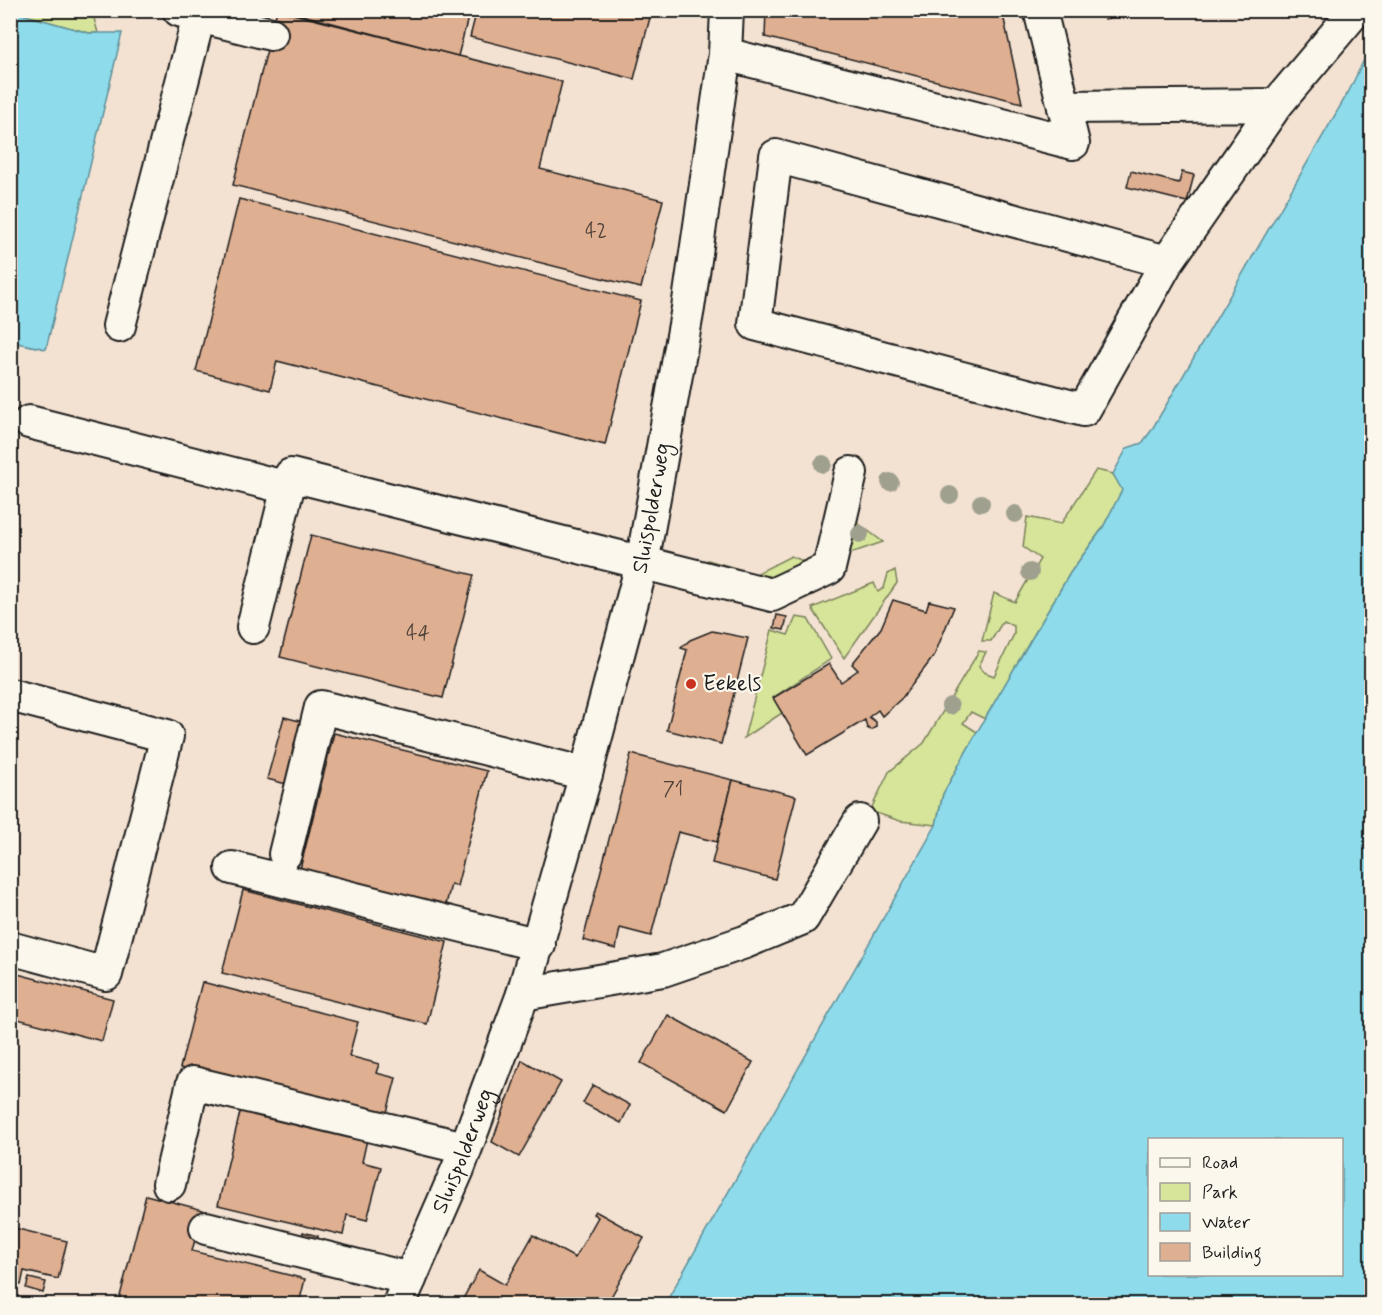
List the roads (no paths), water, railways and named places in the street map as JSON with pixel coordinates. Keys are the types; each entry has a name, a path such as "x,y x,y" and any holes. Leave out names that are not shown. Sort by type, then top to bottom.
{"street":[{"name":"Sluispolderweg","path":"405,1292 461,1159 539,945 642,564 688,308 725,54 728,10"},
{"path":"725,54 1073,143 1040,10"},
{"path":"1167,262 776,156 755,324 1084,410 1167,262 1276,105 1356,10"},
{"path":"119,326 189,13 272,34"},
{"path":"1064,106 1276,105"},
{"path":"29,422 288,488"},
{"path":"253,627 291,475 772,595 829,568 851,473"},
{"path":"10,695 167,736 106,974 10,948"},
{"path":"285,854 321,707 586,774"},
{"path":"523,994 663,970 745,942 802,918 860,821"},
{"path":"232,868 539,945"},
{"path":"169,1184 193,1083 461,1159"},
{"path":"365,1146 461,1159"},
{"path":"206,1228 405,1292"}],"water":[{"path":"11,11 89,33 122,33 46,349 12,342 11,347"},
{"path":"1371,45 1371,1304 665,1304 936,825 943,794 977,732 1070,573 1102,529 1122,490 1113,474 1127,448 1142,443 1349,91"}],"place":[{"name":"Eekels","path":"691,684"}]}
